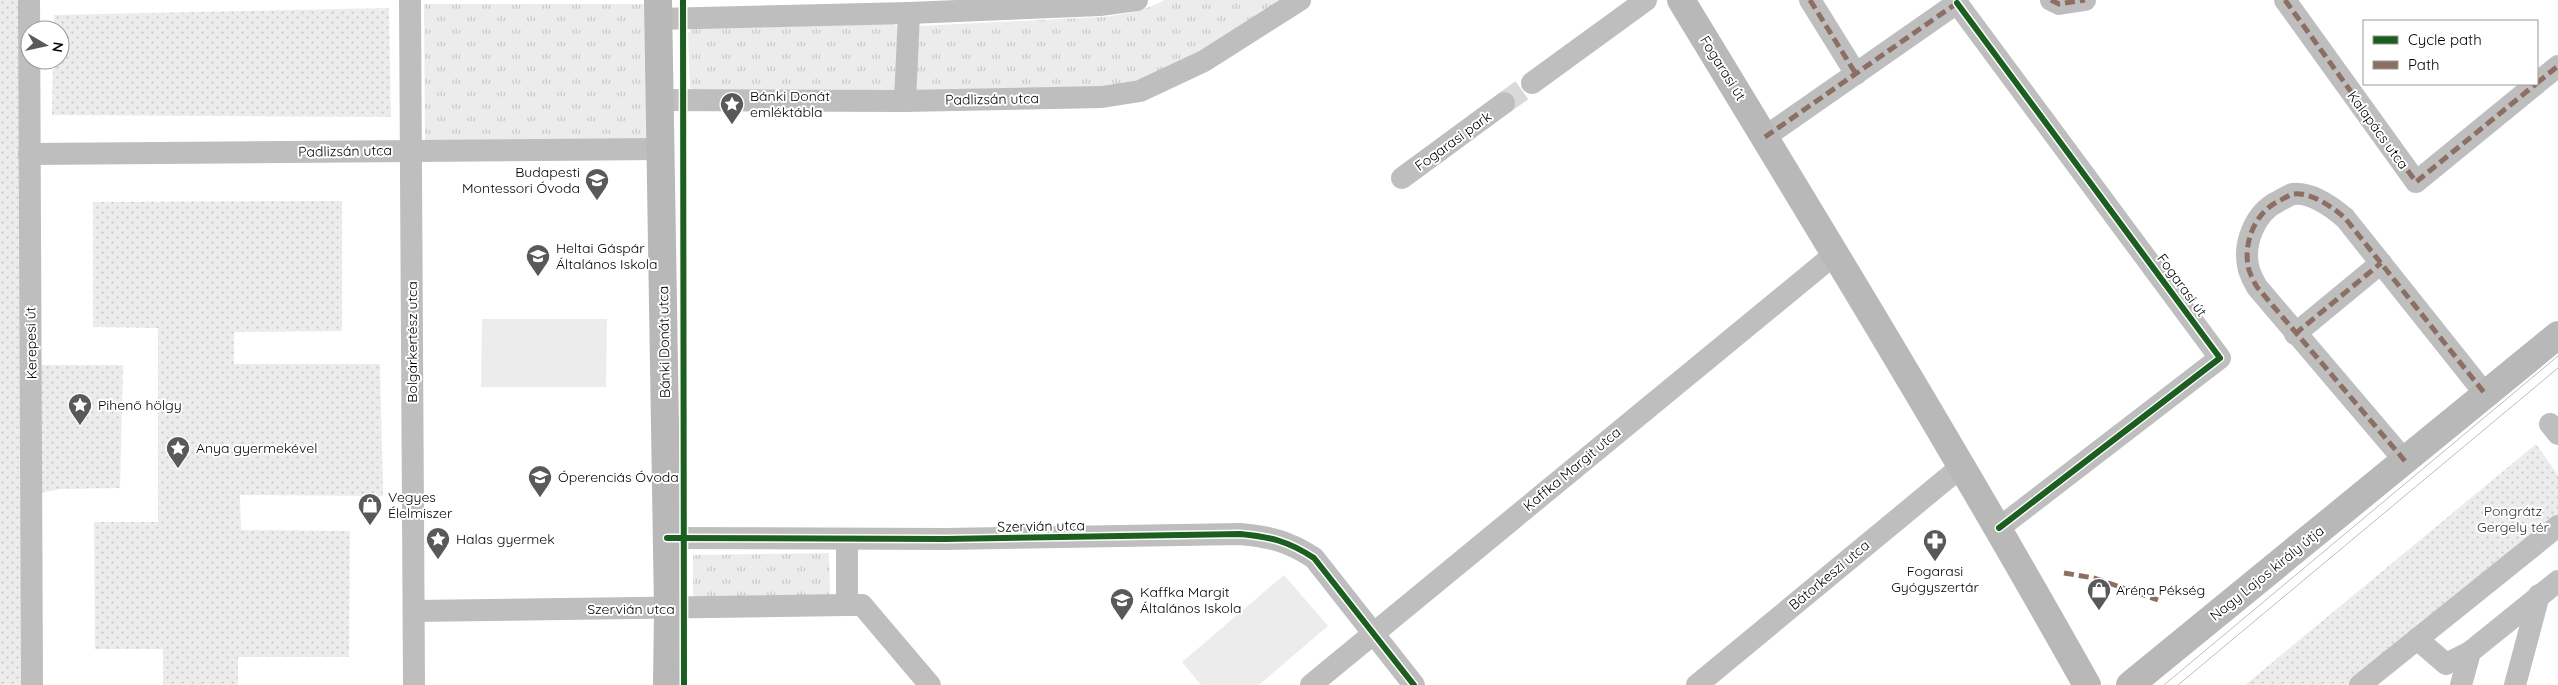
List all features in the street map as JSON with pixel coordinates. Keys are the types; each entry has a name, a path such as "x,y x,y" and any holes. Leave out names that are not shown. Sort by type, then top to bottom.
{"main road":[{"name":"Fogarasi út","path":"1681,0 1766,137 1999,528 2087,685"},
{"name":"Bánki Donát utca","path":"658,9 668,609 667,685"},
{"name":"Nagy Lajos király útja","path":"2130,685 2558,335"}],"street":[{"name":"Kerepesi út","path":"29,0 32,685"},
{"name":"Bolgárkertész utca","path":"410,0 414,685"},
{"path":"658,9 908,14 1100,5 1137,0"},
{"name":"Padlizsán utca","path":"660,100 905,101 1102,97 1140,90 1204,61 1300,0"},
{"path":"1539,78 1646,0"},
{"path":"1810,0 1856,74"},
{"path":"2051,0 2059,4 2085,0"},
{"name":"Kalapács utca","path":"2285,0 2416,182 2534,85"},
{"name":"Fogarasi út","path":"1766,137 1956,2 2220,358 1999,528"},
{"path":"905,101 908,14"},
{"name":"Kalapács utca","path":"2538,81 2558,66"},
{"name":"Fogarasi park","path":"1402,178 1504,104"},
{"name":"Padlizsán utca","path":"29,154 660,149"},
{"path":"2405,461 2295,334 2257,287 2248,269 2252,225 2269,205 2293,194 2312,198 2332,207 2345,218 2486,394"},
{"name":"Kaffka Margit utca","path":"1311,685 1834,254"},
{"path":"2295,334 2381,263"},
{"name":"Bátorkeszi utca","path":"1697,685 1962,466"},
{"path":"2360,685 2558,526"},
{"name":"Szervián utca","path":"667,538 847,540 1240,534 1269,537 1292,544 1314,558 1414,685"},
{"path":"847,540 847,605 862,605 930,685"},
{"path":"2417,639 2446,664 2470,652 2558,581"},
{"path":"2515,685 2539,595"},
{"name":"Szervián utca","path":"414,611 668,609 847,605"},
{"path":"2461,685 2470,652"}],"green space":[{"path":"0,0 33,0 33,20 20,20 20,70 33,70 31,365 123,365 120,488 60,489 31,495 32,685 0,685"},
{"path":"1165,0 1291,0 1227,44 1133,87 941,96 914,89 919,26 1100,17 1141,10"},
{"path":"424,4 647,4 649,139 425,141"},
{"path":"389,8 391,117 52,115 53,70 70,70 70,20 54,20 54,15"},
{"path":"892,24 899,27 897,92 695,95 690,87 688,33 692,29"},
{"path":"342,201 342,331 234,332 234,364 380,364 383,496 240,495 241,530 350,531 349,657 238,657 238,685 163,685 163,649 95,649 94,522 158,522 158,328 93,327 93,202"},
{"path":"482,319 607,319 606,387 481,387"},
{"name":"Pongrátz Gergely tér","path":"2536,444 2558,475 2558,539 2374,685 2245,685"},
{"path":"829,553 830,595 693,597 693,555"},
{"path":"1284,575 1328,626 1259,685 1201,685 1182,662"}],"tunnel":[{"path":"1504,103 1532,83"}],"tram line":[{"path":"2164,685 2558,356"},
{"path":"2178,685 2558,368"}],"marked path":[{"path":"1810,0 1856,74"},
{"path":"1765,137 1957,3 1955,0"},
{"path":"2051,0 2059,4 2085,0"},
{"path":"2285,0 2416,182 2535,85"},
{"path":"2538,82 2558,66"},
{"path":"2405,461 2257,287 2249,270 2247,250 2252,230 2263,213 2271,206 2293,194 2307,195 2321,201 2345,218 2486,395"},
{"path":"2295,334 2381,263"},
{"path":"2064,573 2094,578 2158,600"}],"cycle path":[{"path":"683,0 684,685"},
{"path":"1957,3 2220,358 1999,528"},
{"path":"667,538 945,539 1240,534 1270,538 1296,548 1314,558 1414,685"}],"place":[{"name":"Bánki Donát emléktábla","path":"732,125"},
{"name":"Budapesti Montessori Óvoda","path":"597,201"},
{"name":"Heltai Gáspár Általános Iskola","path":"538,277"},
{"name":"Pihenő hölgy","path":"80,426"},
{"name":"Anya gyermekével","path":"178,469"},
{"name":"Óperenciás Óvoda","path":"540,498"},
{"name":"Vegyes Élelmiszer","path":"370,526"},
{"name":"Halas gyermek","path":"438,560"},
{"name":"Fogarasi Gyógyszertár","path":"1935,562"},
{"name":"Aréna Pékség","path":"2099,611"},
{"name":"Kaffka Margit Általános Iskola","path":"1122,621"}]}
